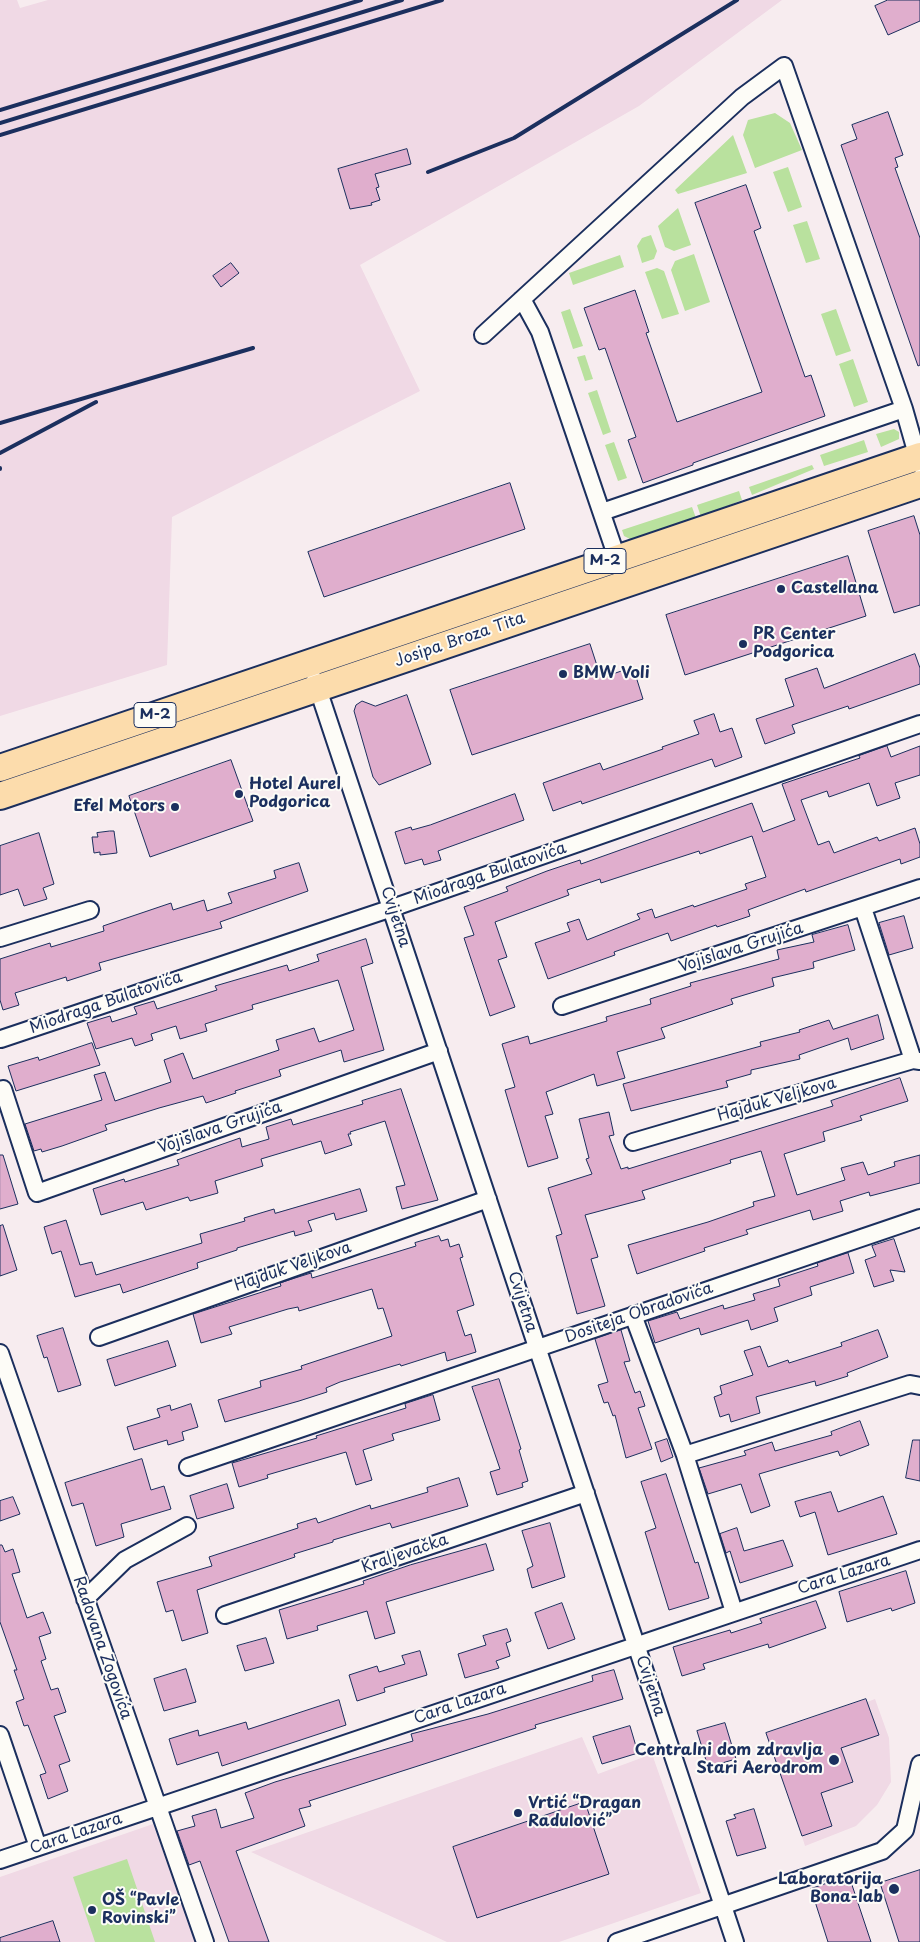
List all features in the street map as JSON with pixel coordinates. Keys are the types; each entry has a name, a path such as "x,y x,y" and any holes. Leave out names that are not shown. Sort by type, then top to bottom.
{"main road":[{"name":"Josipa Broza Tita","path":"0,768 617,558 919,459"},
{"name":"Josipa Broza Tita","path":"0,796 920,484"}],"street":[{"path":"483,335 736,102 784,66 904,409 919,459"},
{"path":"522,299 540,332 617,558"},
{"path":"602,512 904,409"},
{"name":"Cvijetna","path":"309,662 735,1942"},
{"name":"Miodraga Bulatovića","path":"1,1039 392,908 920,724"},
{"name":"Vojislava Grujića","path":"562,1006 920,888"},
{"path":"863,908 917,1060"},
{"path":"0,938 90,910"},
{"name":"Vojislava Grujića","path":"4,1090 24,1158 37,1193 439,1051"},
{"name":"Hajduk Veljkova","path":"633,1142 917,1060"},
{"name":"Hajduk Veljkova","path":"99,1337 488,1199"},
{"name":"Dositeja Obradovića","path":"188,1467 920,1218"},
{"path":"633,1315 685,1455 734,1612"},
{"name":"Radovana Zogovića","path":"0,1353 205,1942"},
{"path":"685,1455 910,1384 920,1386"},
{"name":"Kraljevačka","path":"225,1615 586,1493"},
{"path":"85,1599 125,1560 187,1526"},
{"name":"Cara Lazara","path":"0,1860 636,1644 920,1550"},
{"path":"0,1735 38,1847"},
{"path":"617,1942 882,1851 905,1830 920,1764"}],"shaded area":[{"path":"0,0 17,0 20,8 48,0 782,0 639,106 360,265 420,391 172,517 167,665 0,716"},
{"name":"Centralni dom zdravlja Stari Aerodrom","path":"875,1699 889,1738 891,1782 877,1805 856,1826 805,1846 771,1739"},
{"name":"Vrtić “Dragan Radulović”","path":"582,1737 598,1774 652,1754 701,1893 559,1942 447,1942 251,1852"},
{"name":"OŠ “Pavle Rovinski”","path":"153,1824 195,1942 0,1942 0,1877"}],"green space":[{"path":"775,113 790,123 802,150 755,168 743,135 748,120"},
{"path":"733,135 747,173 678,194 675,190"},
{"path":"788,167 802,207 788,212 773,172"},
{"path":"678,208 691,245 674,251 665,247 658,226"},
{"path":"807,221 820,259 806,263 793,225"},
{"path":"651,235 657,251 654,259 642,263 637,246 642,238"},
{"path":"694,254 710,302 685,311 671,270 675,261"},
{"path":"620,255 624,267 573,285 569,273"},
{"path":"657,268 664,271 679,314 662,319 645,272"},
{"path":"570,309 583,346 573,349 561,312"},
{"path":"836,309 851,351 836,356 821,314"},
{"path":"585,355 593,379 585,381 577,357"},
{"path":"853,359 868,402 854,407 839,364"},
{"path":"597,390 611,432 603,435 588,393"},
{"path":"894,429 899,432 899,439 881,447 876,434"},
{"path":"864,440 868,452 824,466 820,455"},
{"path":"614,442 627,478 618,481 605,445"},
{"path":"812,465 814,469 752,495 749,487"},
{"path":"739,491 742,500 701,517 697,505"},
{"path":"692,507 696,518 632,540 624,536 622,530"},
{"path":"127,1859 155,1942 95,1942 73,1877"}],"building":[{"path":"888,0 920,0 920,21 888,35 875,6"},
{"path":"888,112 903,155 895,158 898,167 895,168 920,238 920,365 918,366 841,145 857,139 852,125"},
{"path":"407,149 411,164 375,174 379,187 376,188 380,200 371,203 372,205 350,209 338,169"},
{"path":"746,185 761,228 754,231 805,377 811,375 825,416 643,483 628,440 636,437 605,348 599,350 584,308 635,290 649,332 646,333 677,422 762,392 695,203"},
{"path":"231,263 239,273 221,287 213,276"},
{"path":"510,483 525,529 324,597 308,552"},
{"path":"914,516 920,535 920,605 894,613 868,531"},
{"path":"848,556 866,616 685,675 666,615"},
{"path":"590,644 601,678 633,667 643,699 472,755 450,690"},
{"path":"915,654 920,668 920,684 849,709 848,706 792,725 795,733 765,744 756,719 794,706 785,679 817,668 824,688"},
{"path":"407,695 431,764 379,785 373,777 354,711 356,705 362,701 375,706"},
{"path":"714,714 720,732 732,728 742,757 715,767 712,759 582,804 581,801 553,811 543,783 600,763 603,770 663,749 662,747 699,734 694,721"},
{"path":"887,746 891,757 920,746 920,775 895,783 900,798 877,806 869,783 829,797 827,791 801,800 818,845 829,841 834,853 877,837 879,841 915,828 920,844 920,857 901,864 900,859 806,892 805,889 748,910 750,916 717,927 716,925 671,941 668,933 614,952 615,955 548,979 535,943 570,931 567,923 579,919 587,940 640,919 637,914 652,909 655,918 693,905 694,907 747,889 745,884 766,877 752,836 700,854 699,851 601,883 600,879 567,890 569,895 495,922 507,957 498,960 515,1007 490,1016 464,938 474,935 464,907 508,891 506,887 547,871 580,860 581,864 752,803 763,832 795,820 782,784 860,758 859,756"},
{"path":"231,760 253,821 150,857 129,796"},
{"path":"515,794 524,820 438,851 441,860 424,865 422,859 405,864 395,832 411,827 412,830 430,825"},
{"path":"114,831 117,853 100,855 100,852 94,853 92,837 98,837 97,833"},
{"path":"39,833 54,884 43,888 47,899 24,906 18,889 0,895 0,846"},
{"path":"299,863 308,891 220,922 222,928 99,963 101,970 67,981 66,977 15,993 19,1005 3,1010 0,1000 0,959 50,943 51,947 104,931 103,926 171,903 173,910 204,900 207,911 232,903 228,893 276,878 274,871"},
{"path":"904,916 913,948 889,955 879,923"},
{"path":"848,925 855,950 813,962 814,968 772,978 774,986 731,999 733,1004 661,1028 665,1038 617,1052 625,1078 597,1086 594,1074 546,1092 553,1114 545,1116 558,1158 528,1167 505,1090 515,1087 502,1044 528,1036 530,1044 607,1021 606,1017 651,1004 650,999 691,986 690,983 779,959 777,950 814,942 812,935"},
{"path":"366,939 373,963 361,967 384,1050 344,1062 341,1050 279,1070 281,1076 206,1103 203,1096 159,1108 105,1125 107,1130 62,1146 42,1152 41,1149 34,1151 25,1124 102,1100 94,1075 105,1072 115,1101 171,1082 164,1060 183,1053 193,1079 279,1050 276,1040 314,1028 319,1042 354,1030 338,980 252,1005 253,1009 205,1024 207,1031 180,1039 176,1026 151,1034 153,1040 135,1046 132,1038 96,1049 87,1023 110,1016 112,1022 137,1014 134,1007 154,1001 157,1009 217,990 215,986 287,965 289,971 319,961 317,955"},
{"path":"878,1015 884,1039 851,1050 848,1038 799,1055 800,1059 751,1070 751,1074 726,1081 728,1087 631,1111 623,1084 761,1046 760,1042 800,1032 799,1030 829,1020 833,1029"},
{"path":"92,1043 100,1065 16,1091 8,1066 38,1057 39,1060"},
{"path":"900,1078 908,1101 860,1116 862,1120 823,1132 825,1141 784,1154 797,1195 845,1180 841,1168 863,1162 868,1175 895,1166 894,1162 920,1155 920,1183 870,1196 869,1192 840,1201 843,1211 813,1220 810,1210 746,1230 748,1234 704,1248 705,1251 637,1274 628,1245 708,1222 754,1206 753,1202 775,1196 761,1151 730,1160 731,1163 642,1191 645,1199 585,1215 598,1257 591,1259 605,1306 577,1314 556,1236 562,1234 548,1188 592,1174 586,1159 589,1158 579,1119 609,1112 614,1135 609,1136 621,1169 628,1167 628,1169 833,1106 831,1101"},
{"path":"401,1089 438,1200 402,1209 396,1187 405,1185 385,1121 350,1132 351,1134 348,1134 352,1145 325,1154 321,1141 261,1159 263,1166 215,1181 218,1193 190,1201 188,1197 146,1210 143,1202 101,1215 93,1189 124,1179 125,1182 179,1165 177,1160 240,1138 242,1147 269,1139 266,1127 291,1119 293,1125 363,1104 362,1101"},
{"path":"0,1155 3,1155 18,1204 0,1209"},
{"path":"360,1189 367,1211 336,1220 334,1213 308,1221 312,1231 295,1236 294,1231 237,1248 237,1250 197,1263 198,1268 123,1293 120,1284 75,1297 61,1251 52,1254 44,1227 66,1220 80,1265 92,1262 96,1275 202,1243 200,1234 245,1221 244,1218 274,1209 275,1213"},
{"path":"3,1225 17,1270 0,1276 0,1226"},
{"path":"439,1236 441,1241 448,1239 450,1247 459,1244 463,1257 460,1258 474,1305 457,1311 465,1336 471,1334 476,1352 447,1361 445,1352 401,1366 400,1364 340,1382 326,1388 327,1392 225,1422 218,1400 261,1387 260,1381 302,1369 301,1366 392,1336 383,1308 378,1309 372,1289 299,1311 298,1307 288,1309 229,1327 232,1334 201,1343 193,1314 281,1286 280,1283 295,1278 311,1273 312,1278 416,1246 415,1243"},
{"path":"894,1239 905,1272 890,1270 894,1281 874,1287 865,1260 876,1256 872,1246"},
{"path":"848,1253 854,1273 810,1287 812,1295 774,1308 778,1321 751,1330 748,1320 701,1335 699,1328 655,1343 648,1321 677,1312 680,1319 723,1305 724,1309 755,1300 753,1294 780,1286 778,1279 818,1266 817,1263"},
{"path":"63,1328 81,1385 58,1392 47,1357 44,1358 37,1336"},
{"path":"621,1330 630,1361 624,1362 635,1393 640,1391 645,1406 638,1408 652,1449 626,1458 615,1415 613,1416 608,1402 604,1403 598,1385 608,1382 595,1339"},
{"path":"878,1330 888,1357 847,1373 848,1376 816,1386 815,1381 756,1397 760,1413 731,1422 729,1414 720,1417 714,1397 722,1394 720,1386 753,1375 744,1351 760,1346 768,1367 788,1360 789,1363 842,1346 841,1343"},
{"path":"168,1341 176,1366 115,1386 107,1360"},
{"path":"499,1379 521,1449 519,1450 528,1481 522,1483 523,1487 497,1495 490,1472 500,1469 472,1387"},
{"path":"433,1395 440,1420 392,1434 394,1440 363,1450 372,1480 356,1485 346,1452 267,1475 268,1478 239,1487 232,1463 317,1438 316,1436 406,1408 405,1404"},
{"path":"191,1404 198,1427 182,1432 184,1440 168,1445 167,1440 134,1450 127,1427 160,1417 157,1409 170,1405 171,1410"},
{"path":"860,1421 869,1445 840,1456 838,1451 759,1474 770,1506 751,1513 741,1484 708,1494 699,1468 746,1455 744,1451 772,1442 775,1451 832,1435 831,1432"},
{"path":"667,1439 673,1457 661,1462 655,1443"},
{"path":"913,1440 920,1440 920,1481 906,1478"},
{"path":"142,1459 151,1490 164,1486 171,1509 121,1524 124,1537 96,1546 83,1503 72,1506 65,1483"},
{"path":"666,1474 695,1563 698,1562 709,1598 669,1610 645,1532 656,1528 641,1482"},
{"path":"459,1478 468,1506 392,1528 390,1523 333,1540 333,1542 294,1554 295,1557 197,1590 208,1633 182,1641 173,1610 166,1612 157,1582 212,1566 209,1557 298,1528 297,1524 316,1518 318,1523 370,1505 371,1509 428,1492 427,1488"},
{"path":"227,1484 234,1508 197,1519 190,1496"},
{"path":"831,1492 838,1512 883,1496 897,1534 828,1555 815,1512 800,1517 795,1502"},
{"path":"13,1497 20,1514 0,1521 0,1501"},
{"path":"550,1523 565,1577 532,1588 527,1569 533,1566 522,1531"},
{"path":"737,1528 744,1551 783,1540 793,1566 740,1583 730,1551 726,1553 720,1534"},
{"path":"486,1544 494,1570 386,1602 395,1633 375,1639 367,1611 317,1626 318,1630 287,1639 279,1610 364,1584 363,1581 410,1565"},
{"path":"0,1545 2,1545 5,1552 13,1549 20,1572 12,1574 27,1618 43,1612 51,1633 39,1637 46,1659 41,1661 51,1690 58,1688 66,1712 54,1716 70,1761 59,1765 68,1791 48,1799 40,1775 46,1773 28,1725 24,1726 16,1702 24,1699 14,1670 17,1670 0,1622"},
{"path":"906,1571 915,1603 892,1611 891,1608 847,1622 839,1592"},
{"path":"816,1601 826,1628 769,1648 768,1644 703,1664 705,1669 682,1676 673,1647 730,1630 731,1633 762,1623 760,1619"},
{"path":"562,1603 575,1639 548,1649 535,1613"},
{"path":"507,1629 511,1641 506,1643 510,1656 496,1661 499,1668 465,1678 458,1654 486,1645 483,1636"},
{"path":"266,1638 274,1663 245,1671 237,1646"},
{"path":"420,1651 427,1675 384,1688 385,1692 357,1701 349,1675 377,1666 379,1672 405,1664 402,1656"},
{"path":"186,1669 196,1702 164,1711 154,1679"},
{"path":"614,1670 623,1699 535,1725 536,1728 309,1801 311,1806 299,1809 305,1826 236,1851 269,1942 229,1942 200,1861 189,1865 177,1831 195,1826 192,1816 216,1809 221,1828 254,1818 245,1793 275,1782 413,1741 411,1734 488,1714 593,1681 592,1676"},
{"name":"Centralni dom zdravlja Stari Aerodrom","path":"866,1699 879,1735 841,1748 853,1782 821,1793 832,1826 802,1836 766,1733"},
{"path":"339,1700 346,1725 222,1766 218,1752 177,1765 169,1739 198,1730 199,1736 246,1722 248,1729"},
{"path":"725,1723 736,1759 708,1767 697,1731"},
{"path":"630,1726 638,1753 602,1764 593,1737"},
{"path":"585,1802 609,1874 477,1918 453,1847"},
{"path":"754,1809 766,1848 737,1856 726,1821 736,1818 734,1815"},
{"path":"920,1870 920,1942 899,1942 880,1883"},
{"path":"849,1876 871,1942 828,1942 811,1889"},
{"path":"53,1921 60,1942 0,1942 0,1938"}],"railway":[{"path":"0,110 361,0"},
{"path":"0,123 402,0"},
{"path":"0,135 442,0"},
{"path":"428,172 514,138 737,0"},
{"path":"0,423 253,348"},
{"path":"0,453 96,402"}],"place":[{"name":"Castellana","path":"781,589"},
{"name":"PR Center Podgorica","path":"743,644"},
{"name":"BMW Voli","path":"563,674"},
{"name":"Hotel Aurel Podgorica","path":"239,794"},
{"name":"Efel Motors","path":"175,807"},
{"name":"Centralni dom zdravlja Stari Aerodrom","path":"834,1760"},
{"name":"Vrtić “Dragan Radulović”","path":"518,1813"},
{"name":"Laboratorija Bona-lab","path":"894,1889"},
{"name":"OŠ “Pavle Rovinski”","path":"92,1910"}]}
